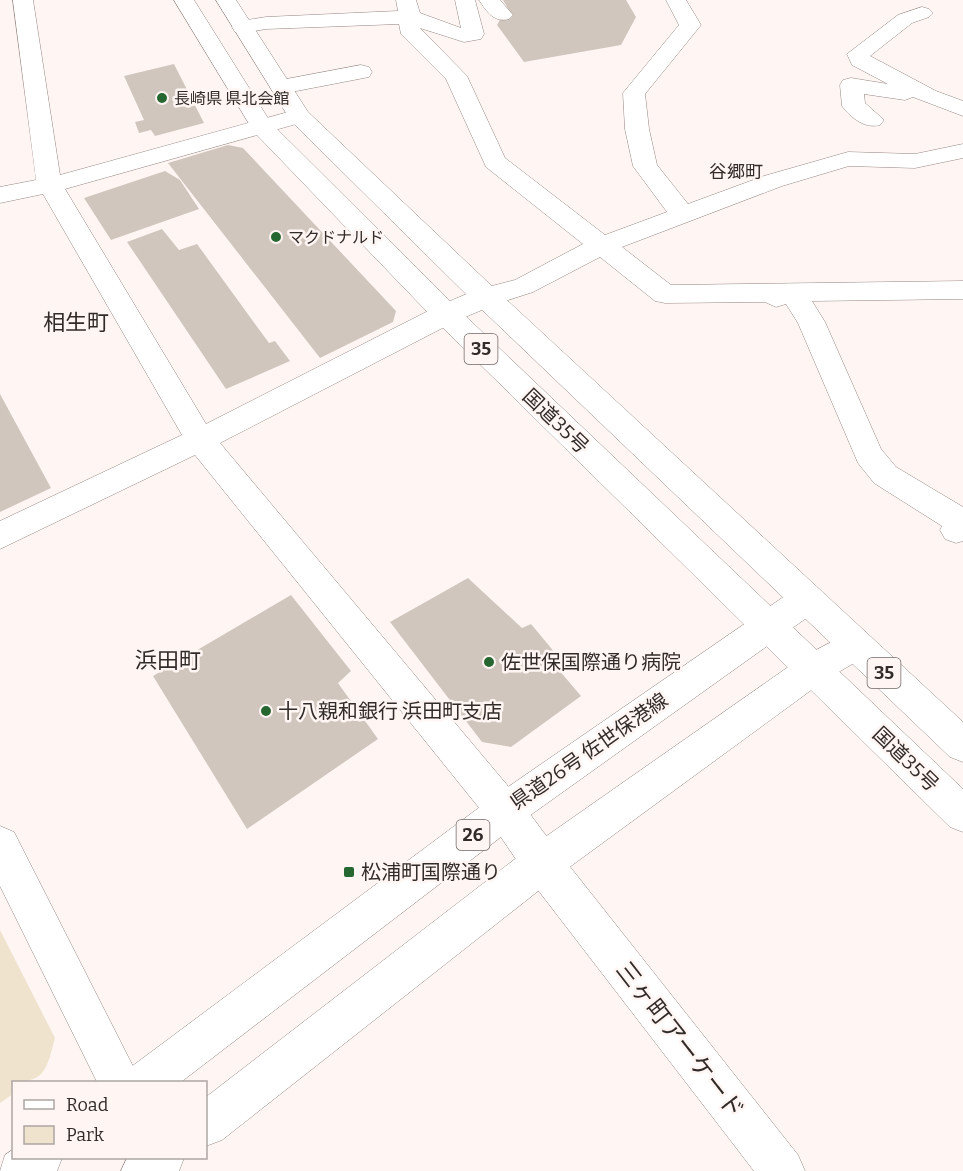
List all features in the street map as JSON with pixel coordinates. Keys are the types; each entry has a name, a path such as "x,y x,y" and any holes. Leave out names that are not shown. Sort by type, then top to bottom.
{"main road":[{"path":"23,0 49,183"},
{"name":"国道35号","path":"184,0 262,127 446,314 963,814"},
{"name":"35","path":"226,0 300,116 486,297 963,745"},
{"path":"243,27 408,8 464,36 473,34 465,0"},
{"path":"676,0 690,25 634,93 645,166 682,213"},
{"path":"408,8 409,29 456,76 495,162 600,246 665,294 959,293"},
{"path":"922,13 905,19 858,54 860,60 928,96 963,108"},
{"path":"281,87 361,72"},
{"path":"854,106 851,85 928,96"},
{"path":"829,108 854,106 872,120"},
{"path":"0,195 81,178 300,116"},
{"path":"0,536 200,441 446,314 486,297 524,286 600,246 682,213 773,181 848,159 915,161 963,151"},
{"name":"三ヶ町アーケード","path":"49,183 200,441 505,811 542,863 782,1171"},
{"path":"763,303 792,292"},
{"path":"792,292 811,322 869,454 885,475 960,521 956,530"},
{"name":"県道26号 佐世保港線","path":"149,1081 505,811 807,599"},
{"path":"207,1123 542,863 813,669 854,645"},
{"path":"0,845 119,1081"},
{"path":"21,1171 39,1159"}],"green space":[{"path":"0,930 55,1038 44,1070 33,1079 12,1081 12,1095 0,1103"}],"building":[{"path":"503,0 626,0 636,17 621,45 524,62 497,25 507,7"},
{"name":"長崎県 県北会館","path":"174,64 204,123 155,136 151,130 139,133 135,122 144,120 124,76"},
{"name":"マクドナルド","path":"228,145 243,148 396,311 393,322 320,358 168,163"},
{"path":"165,171 180,180 199,209 111,240 84,198"},
{"path":"162,229 179,250 197,244 269,343 275,341 290,361 226,389 127,242"},
{"path":"0,394 51,488 0,512"},
{"name":"佐世保国際通り病院","path":"468,578 522,628 531,624 561,660 553,663 581,696 511,747 482,742 390,622"},
{"name":"十八親和銀行 浜田町支店","path":"291,595 351,671 338,683 378,739 247,829 153,676"}],"place":[{"name":"長崎県 県北会館","path":"162,98"},
{"name":"マクドナルド","path":"276,237"},
{"name":"佐世保国際通り病院","path":"489,662"},
{"name":"十八親和銀行 浜田町支店","path":"266,711"},
{"name":"松浦町国際通り","path":"349,872"}],"district":[{"name":"谷郷町","path":"736,172"},
{"name":"相生町","path":"76,322"},
{"name":"浜田町","path":"168,660"}]}
